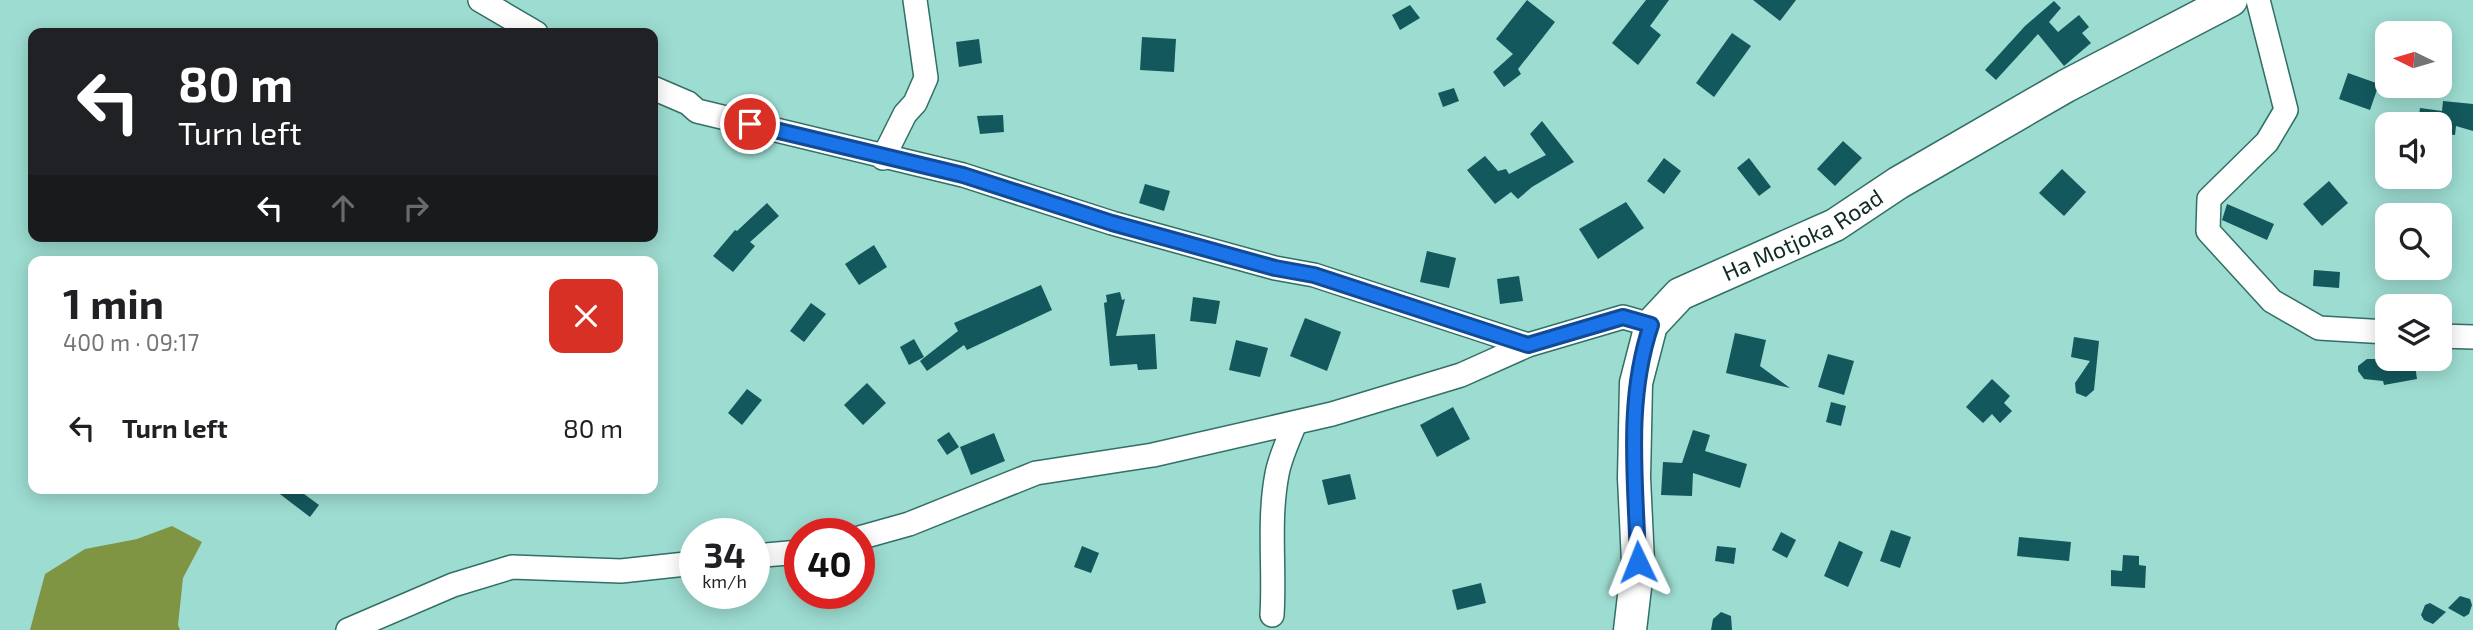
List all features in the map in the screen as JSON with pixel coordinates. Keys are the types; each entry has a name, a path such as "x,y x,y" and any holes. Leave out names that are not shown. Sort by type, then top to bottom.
{"street":[{"path":"480,0 528,28"},
{"path":"883,158 905,114 915,103 926,78 915,0"},
{"name":"Ha Motjoka Road","path":"1630,630 1638,562 1634,478 1636,383 1651,325 1681,294 1835,225 1898,183 2066,86 2231,0"},
{"path":"2258,0 2287,110 2267,142 2209,199 2208,231 2272,301 2319,328 2375,331"},
{"path":"658,90 688,103 697,111 883,158 963,175 1112,223 1275,268 1314,275 1528,345"},
{"path":"875,534 909,524 1036,473 1153,455 1295,423 1461,375 1528,345 1623,317 1651,325"},
{"path":"2452,336 2473,337"},
{"path":"1272,615 1275,566 1271,527 1277,472 1295,423"},
{"path":"348,630 453,585 512,567 621,570 679,565"}],"green space":[{"path":"172,526 202,542 183,578 178,625 180,630 30,630 45,574 85,549 137,539"}],"building":[{"path":"1527,0 1555,22 1518,69 1521,74 1504,87 1493,72 1513,54 1496,39"},
{"path":"1646,0 1669,0 1650,26 1661,35 1638,65 1612,43"},
{"path":"1753,0 1796,0 1780,21"},
{"path":"2054,1 2061,8 2049,22 2058,32 2079,15 2089,27 2082,33 2091,43 2064,66 2038,34 1996,80 1985,70 2025,26"},
{"path":"1410,5 1420,18 1400,30 1392,15"},
{"path":"1732,33 1751,46 1714,97 1696,83"},
{"path":"1142,37 1176,39 1174,72 1140,70"},
{"path":"979,39 982,63 959,67 956,42"},
{"path":"2348,73 2375,83 2375,96 2370,110 2339,99"},
{"path":"1454,88 1459,101 1443,107 1438,93"},
{"path":"2443,101 2473,104 2473,131 2456,126 2455,135 2452,135 2452,112 2420,112 2420,108 2442,111"},
{"path":"1003,115 1004,132 980,134 977,116"},
{"path":"1542,121 1574,162 1532,187 1518,199 1511,192 1495,204 1467,170 1485,156 1498,171 1506,169 1509,174 1546,155 1530,134"},
{"path":"1843,141 1862,158 1835,186 1817,169"},
{"path":"1664,158 1681,171 1664,194 1647,181"},
{"path":"1749,158 1771,187 1759,196 1737,168"},
{"path":"2062,169 2086,192 2064,216 2039,193"},
{"path":"2329,181 2348,203 2322,226 2303,204"},
{"path":"1145,184 1170,191 1164,211 1139,203"},
{"path":"1626,202 1644,228 1598,259 1579,229"},
{"path":"767,203 779,216 750,242 755,246 733,272 713,256 735,230"},
{"path":"2227,204 2274,224 2267,240 2222,220"},
{"path":"874,245 887,267 859,285 845,264"},
{"path":"1427,251 1456,258 1449,288 1420,282"},
{"path":"2314,270 2340,272 2339,288 2313,286"},
{"path":"1519,276 1523,301 1500,304 1497,279"},
{"path":"1041,285 1052,310 967,350 964,345 927,371 920,361 958,331 954,323"},
{"path":"1120,292 1122,300 1125,299 1116,336 1155,334 1157,369 1138,370 1137,364 1110,366 1104,303 1107,302 1106,295"},
{"path":"1193,297 1220,301 1216,324 1190,321"},
{"path":"811,303 826,314 804,342 790,331"},
{"path":"1305,318 1341,332 1327,371 1290,356"},
{"path":"1735,333 1766,340 1760,366 1790,388 1726,373"},
{"path":"2074,337 2099,341 2094,390 2086,397 2076,393 2075,383 2090,361 2071,357"},
{"path":"914,339 924,357 909,365 900,347"},
{"path":"1236,340 1268,348 1260,377 1229,370"},
{"path":"1828,354 1854,361 1844,395 1818,387"},
{"path":"2367,359 2375,359 2375,371 2416,371 2417,379 2384,385 2383,381 2364,379 2358,366"},
{"path":"1992,379 2010,396 2004,403 2012,411 2000,423 1992,414 1983,423 1966,407"},
{"path":"867,383 886,403 863,425 844,405"},
{"path":"747,389 762,400 742,425 728,413"},
{"path":"1831,402 1846,406 1841,426 1826,422"},
{"path":"1453,407 1470,439 1437,457 1420,425"},
{"path":"1693,430 1710,435 1705,451 1747,464 1740,488 1693,473 1692,496 1661,495 1663,462 1682,463"},
{"path":"949,432 959,447 947,455 937,440"},
{"path":"994,433 1005,461 971,475 960,447"},
{"path":"1350,474 1356,499 1328,505 1322,480"},
{"path":"280,494 304,494 319,505 310,517"},
{"path":"1891,530 1911,537 1900,568 1880,561"},
{"path":"1781,532 1796,540 1787,558 1772,550"},
{"path":"2019,537 2071,542 2069,561 2017,556"},
{"path":"1839,541 1863,552 1848,587 1824,576"},
{"path":"1082,546 1099,553 1091,573 1074,567"},
{"path":"1717,546 1736,548 1734,564 1715,561"},
{"path":"2123,555 2139,556 2139,565 2146,566 2145,588 2111,586 2111,570 2122,571"},
{"path":"1481,583 1486,603 1457,610 1452,590"},
{"path":"2460,596 2470,599 2472,605 2469,614 2464,617 2448,608"},
{"path":"2430,603 2446,612 2433,624 2424,620 2421,615 2425,605"},
{"path":"1721,612 1731,616 1732,630 1711,630 1713,619"}],"route":[{"path":"750,124 963,175 1112,223 1275,268 1314,275 1528,345 1623,317 1651,325 1639,359 1636,383 1634,478 1638,562"}]}
